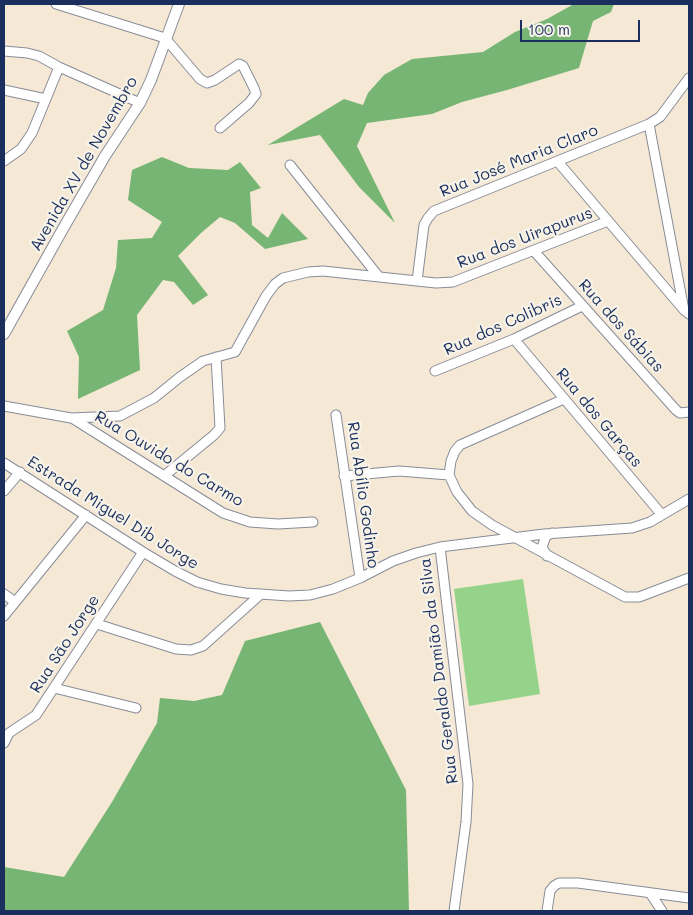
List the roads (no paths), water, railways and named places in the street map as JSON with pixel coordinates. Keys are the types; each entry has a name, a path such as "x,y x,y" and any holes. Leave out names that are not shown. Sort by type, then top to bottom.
{"street":[{"path":"56,4 165,38 200,79 207,83 215,80 239,64 243,66 256,94 249,103 220,128"},
{"name":"Avenida XV de Novembro","path":"4,334 105,156 140,102 151,80 179,4"},
{"path":"4,51 39,56 59,67 140,102"},
{"path":"4,161 16,153 28,140 59,67"},
{"name":"Rua José Maria Claro","path":"417,281 424,225 434,211 650,124 660,117 689,78"},
{"path":"4,90 46,99"},
{"path":"650,124 686,312"},
{"path":"558,162 686,312"},
{"path":"290,165 379,277"},
{"name":"Rua dos Uirapurus","path":"417,281 453,282 608,222"},
{"name":"Rua dos Sábias","path":"534,251 676,410 680,413 689,412"},
{"path":"4,406 72,418 112,417 131,411 154,398 203,361 235,352 266,296 275,284 283,278 308,272 323,271 417,281"},
{"name":"Rua dos Colibris","path":"435,371 514,339 582,306"},
{"name":"Rua dos Garças","path":"514,339 662,515"},
{"path":"164,476 214,435 220,426 216,357"},
{"path":"564,398 460,445 451,460 448,475 457,492 472,511 492,526 616,593 630,598 639,597 689,578"},
{"name":"Rua Abílio Godinho","path":"336,415 360,578"},
{"name":"Rua Ouvido do Carmo","path":"72,418 223,513 250,522 278,524 313,522"},
{"name":"Estrada Miguel Dib Jorge","path":"4,463 143,552 197,582 220,589 289,596 310,595 333,589 393,561 440,547 552,533 632,528 662,515 689,499"},
{"path":"344,476 399,471 448,475"},
{"path":"4,490 20,472"},
{"path":"4,616 86,515"},
{"path":"548,556 542,547 546,536 552,533"},
{"name":"Rua Geraldo Damião da Silva","path":"440,547 468,784 466,822 454,911"},
{"name":"Rua São Jorge","path":"4,743 9,733 36,715 143,552"},
{"path":"4,594 15,602"},
{"path":"97,624 176,648 191,650 203,646 261,594"},
{"path":"54,688 136,708"},
{"path":"547,911 550,891 559,883 578,883 689,898"},
{"path":"650,893 662,911"}]}
